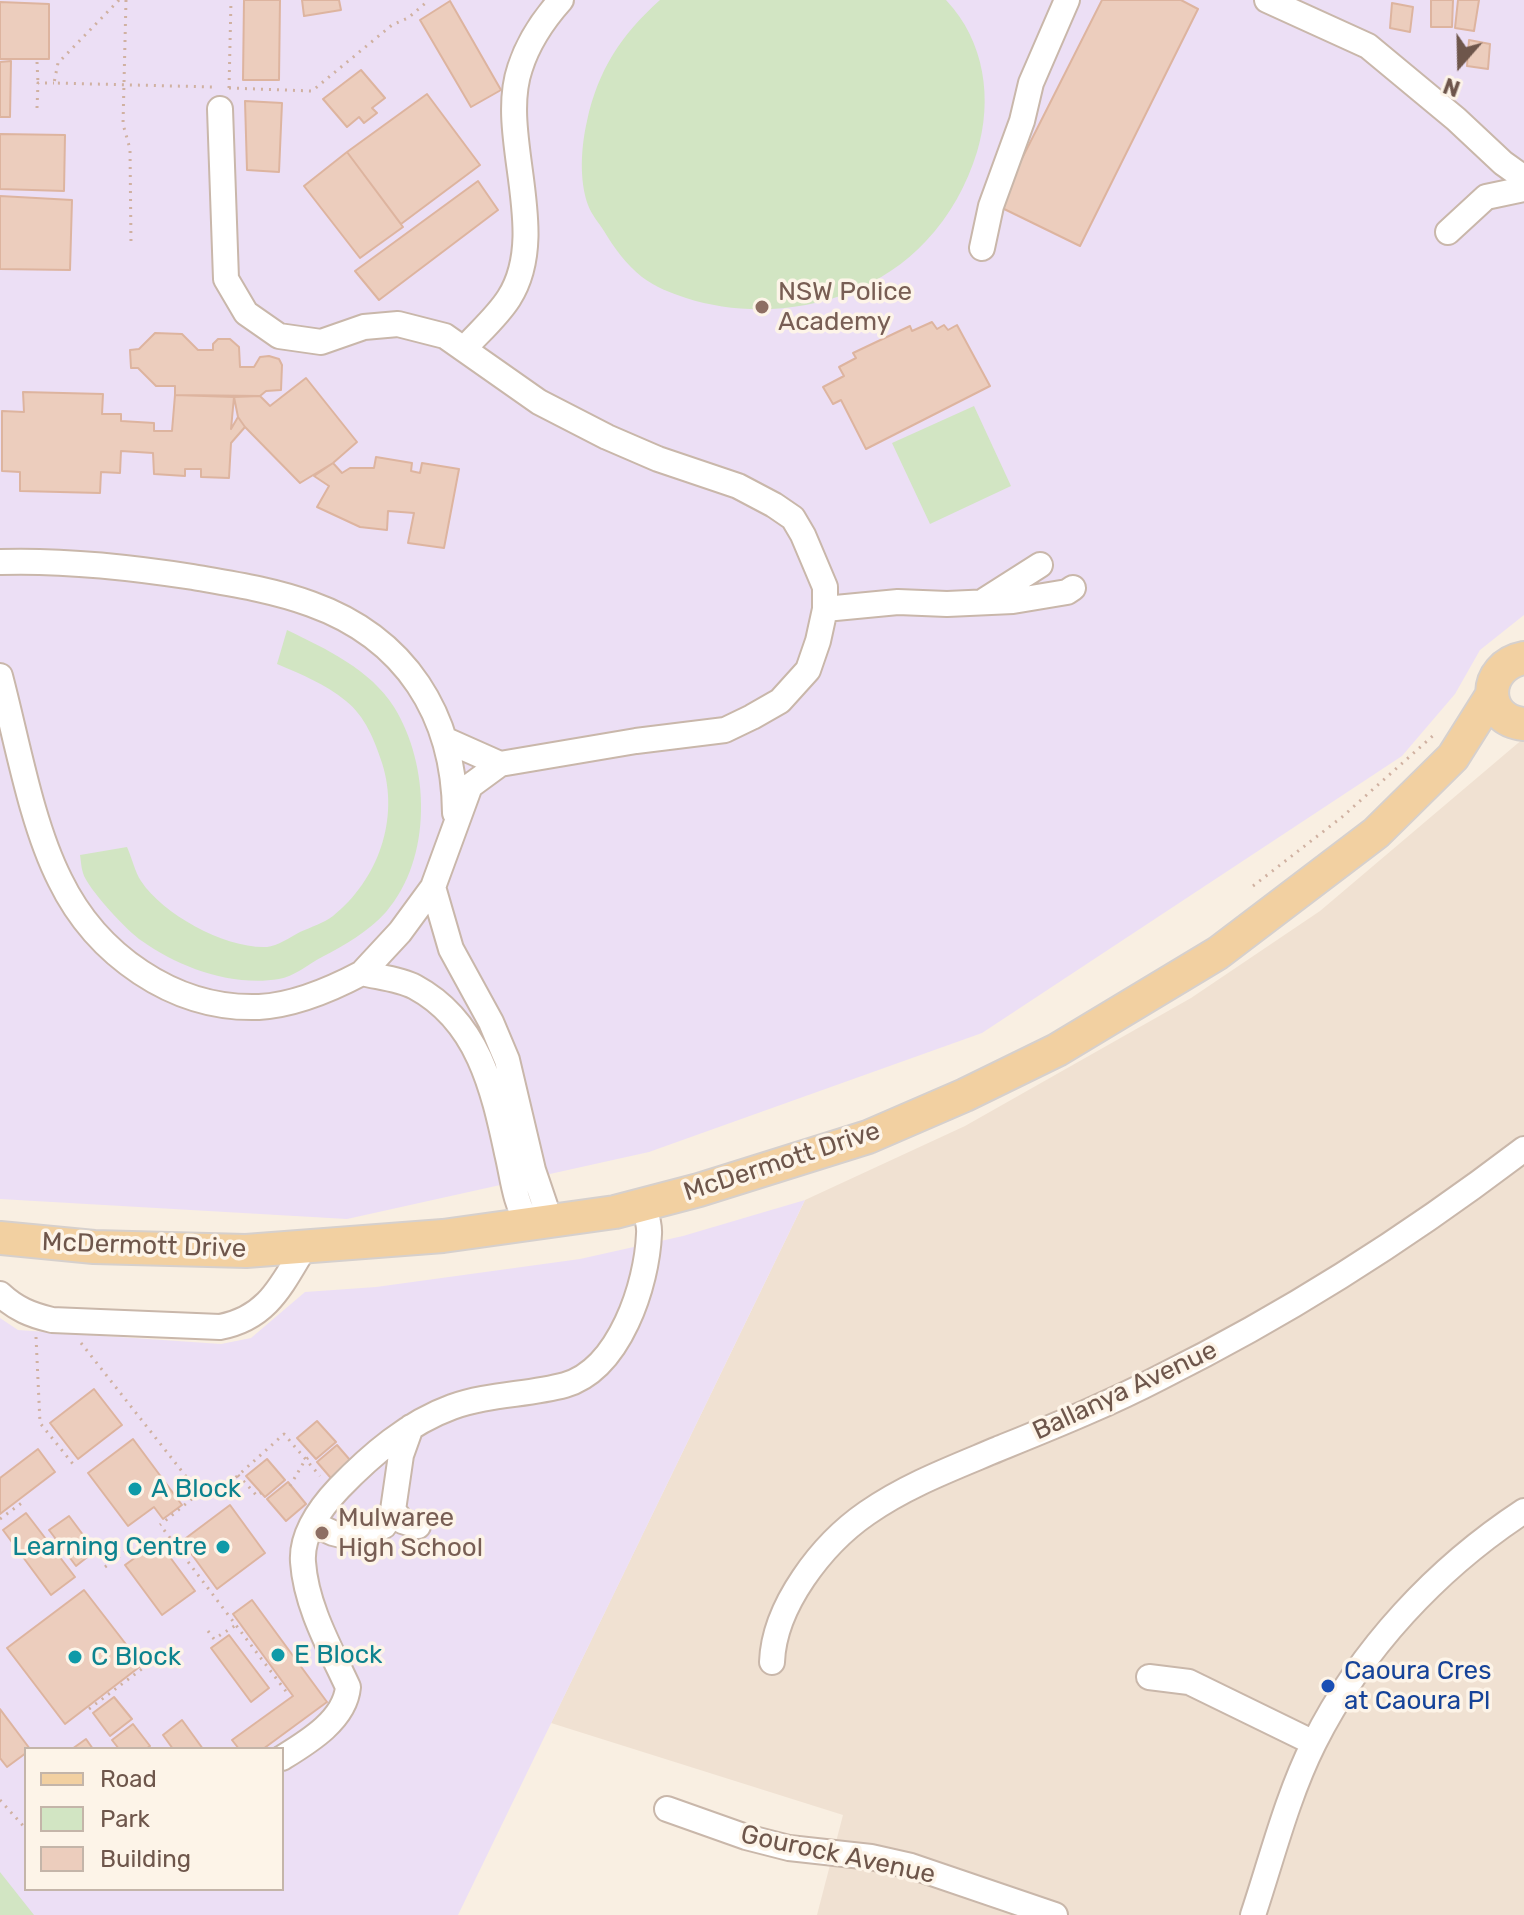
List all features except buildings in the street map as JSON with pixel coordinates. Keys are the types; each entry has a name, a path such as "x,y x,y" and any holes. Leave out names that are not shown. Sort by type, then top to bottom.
{"main road":[{"name":"McDermott Drive","path":"0,1238 94,1247 246,1251 443,1236 615,1212 868,1137 965,1095 1057,1050 1218,953 1376,833 1445,745 1492,695 1492,684 1504,665 1524,658"},
{"path":"1492,695 1500,713 1520,723"},
{"name":"McDermott Drive","path":"1445,745 1520,723"}],"street":[{"path":"464,349 509,298 521,266 525,212 514,109 519,69 544,20 561,0"},
{"path":"982,248 991,206 1022,121 1031,83 1067,0"},
{"path":"1267,0 1368,46 1524,178"},
{"path":"0,676 39,826 59,878 78,914 106,947 131,968 181,993 205,1000 258,1007 312,996 362,973 400,932 433,887 470,786 500,764 636,741 725,730 780,701 808,670 825,609 825,587 809,546 793,518 774,505 738,486 658,459 607,437 539,402 445,336 398,324 364,327 321,342 279,336 246,313 226,279 217,98"},
{"path":"1448,232 1486,197 1524,189"},
{"path":"0,562 117,566 254,588 313,605 365,631 400,659 425,692 446,740 456,791 455,823"},
{"path":"978,603 1040,565"},
{"path":"825,609 898,602 1013,601 1067,592 1073,588"},
{"path":"446,740 500,764"},
{"path":"433,887 451,949 491,1022 507,1060 533,1170 539,1221"},
{"path":"362,973 413,986 451,1012 469,1037 485,1070 499,1114 520,1210 539,1221"},
{"name":"Ballanya Avenue","path":"772,1662 778,1625 796,1589 824,1551 865,1514 912,1486 1072,1419 1159,1378 1255,1327 1412,1229 1524,1149"},
{"path":"284,1757 307,1742 346,1702 348,1687 309,1597 303,1560 306,1537 323,1505 386,1444 452,1406 565,1385 583,1377 598,1365 632,1312 642,1284 650,1231 643,1204"},
{"path":"0,1294 13,1306 29,1314 52,1320 220,1327 238,1324 258,1313 274,1297 304,1248"},
{"path":"313,1524 357,1539 384,1526 393,1510 401,1455 411,1427"},
{"path":"393,1510 402,1521 418,1526"},
{"path":"1253,1915 1293,1795 1314,1743 1346,1689 1416,1600 1453,1564 1524,1511"},
{"path":"1149,1677 1189,1682 1314,1743"},
{"name":"Gourock Avenue","path":"667,1809 746,1837 789,1848 871,1857 911,1866 1055,1915"}],"path":[{"path":"54,83 58,63 119,0"},
{"path":"126,0 123,124 130,149 131,243"},
{"path":"231,0 229,88 312,91 392,25 408,18 429,0"},
{"path":"37,62 37,108"},
{"path":"38,83 124,85 217,98"},
{"path":"1253,886 1342,817 1445,745"},
{"path":"35,1330 40,1423 73,1464"},
{"path":"78,1338 199,1493"},
{"path":"160,1525 199,1493 238,1475 284,1434 327,1485"},
{"path":"290,1486 305,1460 312,1455"},
{"path":"238,1475 257,1496 261,1493"},
{"path":"0,1519 23,1502"},
{"path":"164,1530 288,1694"},
{"path":"105,1567 135,1545"},
{"path":"208,1631 214,1639 236,1625"},
{"path":"89,1709 147,1665"},
{"path":"0,1800 24,1827"}],"shaded area":[{"name":"NSW Police Academy","path":"0,0 1524,0 1524,615 1480,650 1455,694 1402,756 982,1033 649,1152 347,1219 0,1199"},
{"path":"1524,738 1524,1915 817,1915 843,1815 551,1723 805,1200 965,1126 1191,998 1320,911"},
{"name":"Mulwaree High School","path":"805,1200 458,1915 0,1915 0,1318 18,1330 221,1344 251,1338 305,1292 376,1287 580,1259 683,1236"}],"green space":[{"path":"660,0 946,0 970,34 985,92 977,152 957,199 935,231 902,263 875,281 814,303 782,308 717,306 675,294 642,277 616,250 589,208 583,185 582,152 592,103 613,54 634,26"},
{"path":"974,406 1011,486 930,524 892,443"},
{"path":"287,630 360,671 394,707 415,756 420,783 419,839 401,890 386,912 364,932 284,978 243,980 189,967 136,936 92,889 83,873 80,855 127,847 141,881 164,906 197,928 251,946 267,947 279,943 322,923 349,901 373,867 381,847 386,827 387,784 373,738 353,707 321,684 277,664"},
{"path":"0,1872 34,1915 0,1915"}],"place":[{"name":"NSW Police Academy","path":"762,307"},
{"name":"A Block","path":"135,1489"},
{"name":"Mulwaree High School","path":"322,1533"},
{"name":"Learning Centre","path":"223,1547"},
{"name":"E Block","path":"278,1655"},
{"name":"C Block","path":"75,1657"},
{"name":"Caoura Cres at Caoura Pl","path":"1328,1686"}]}
